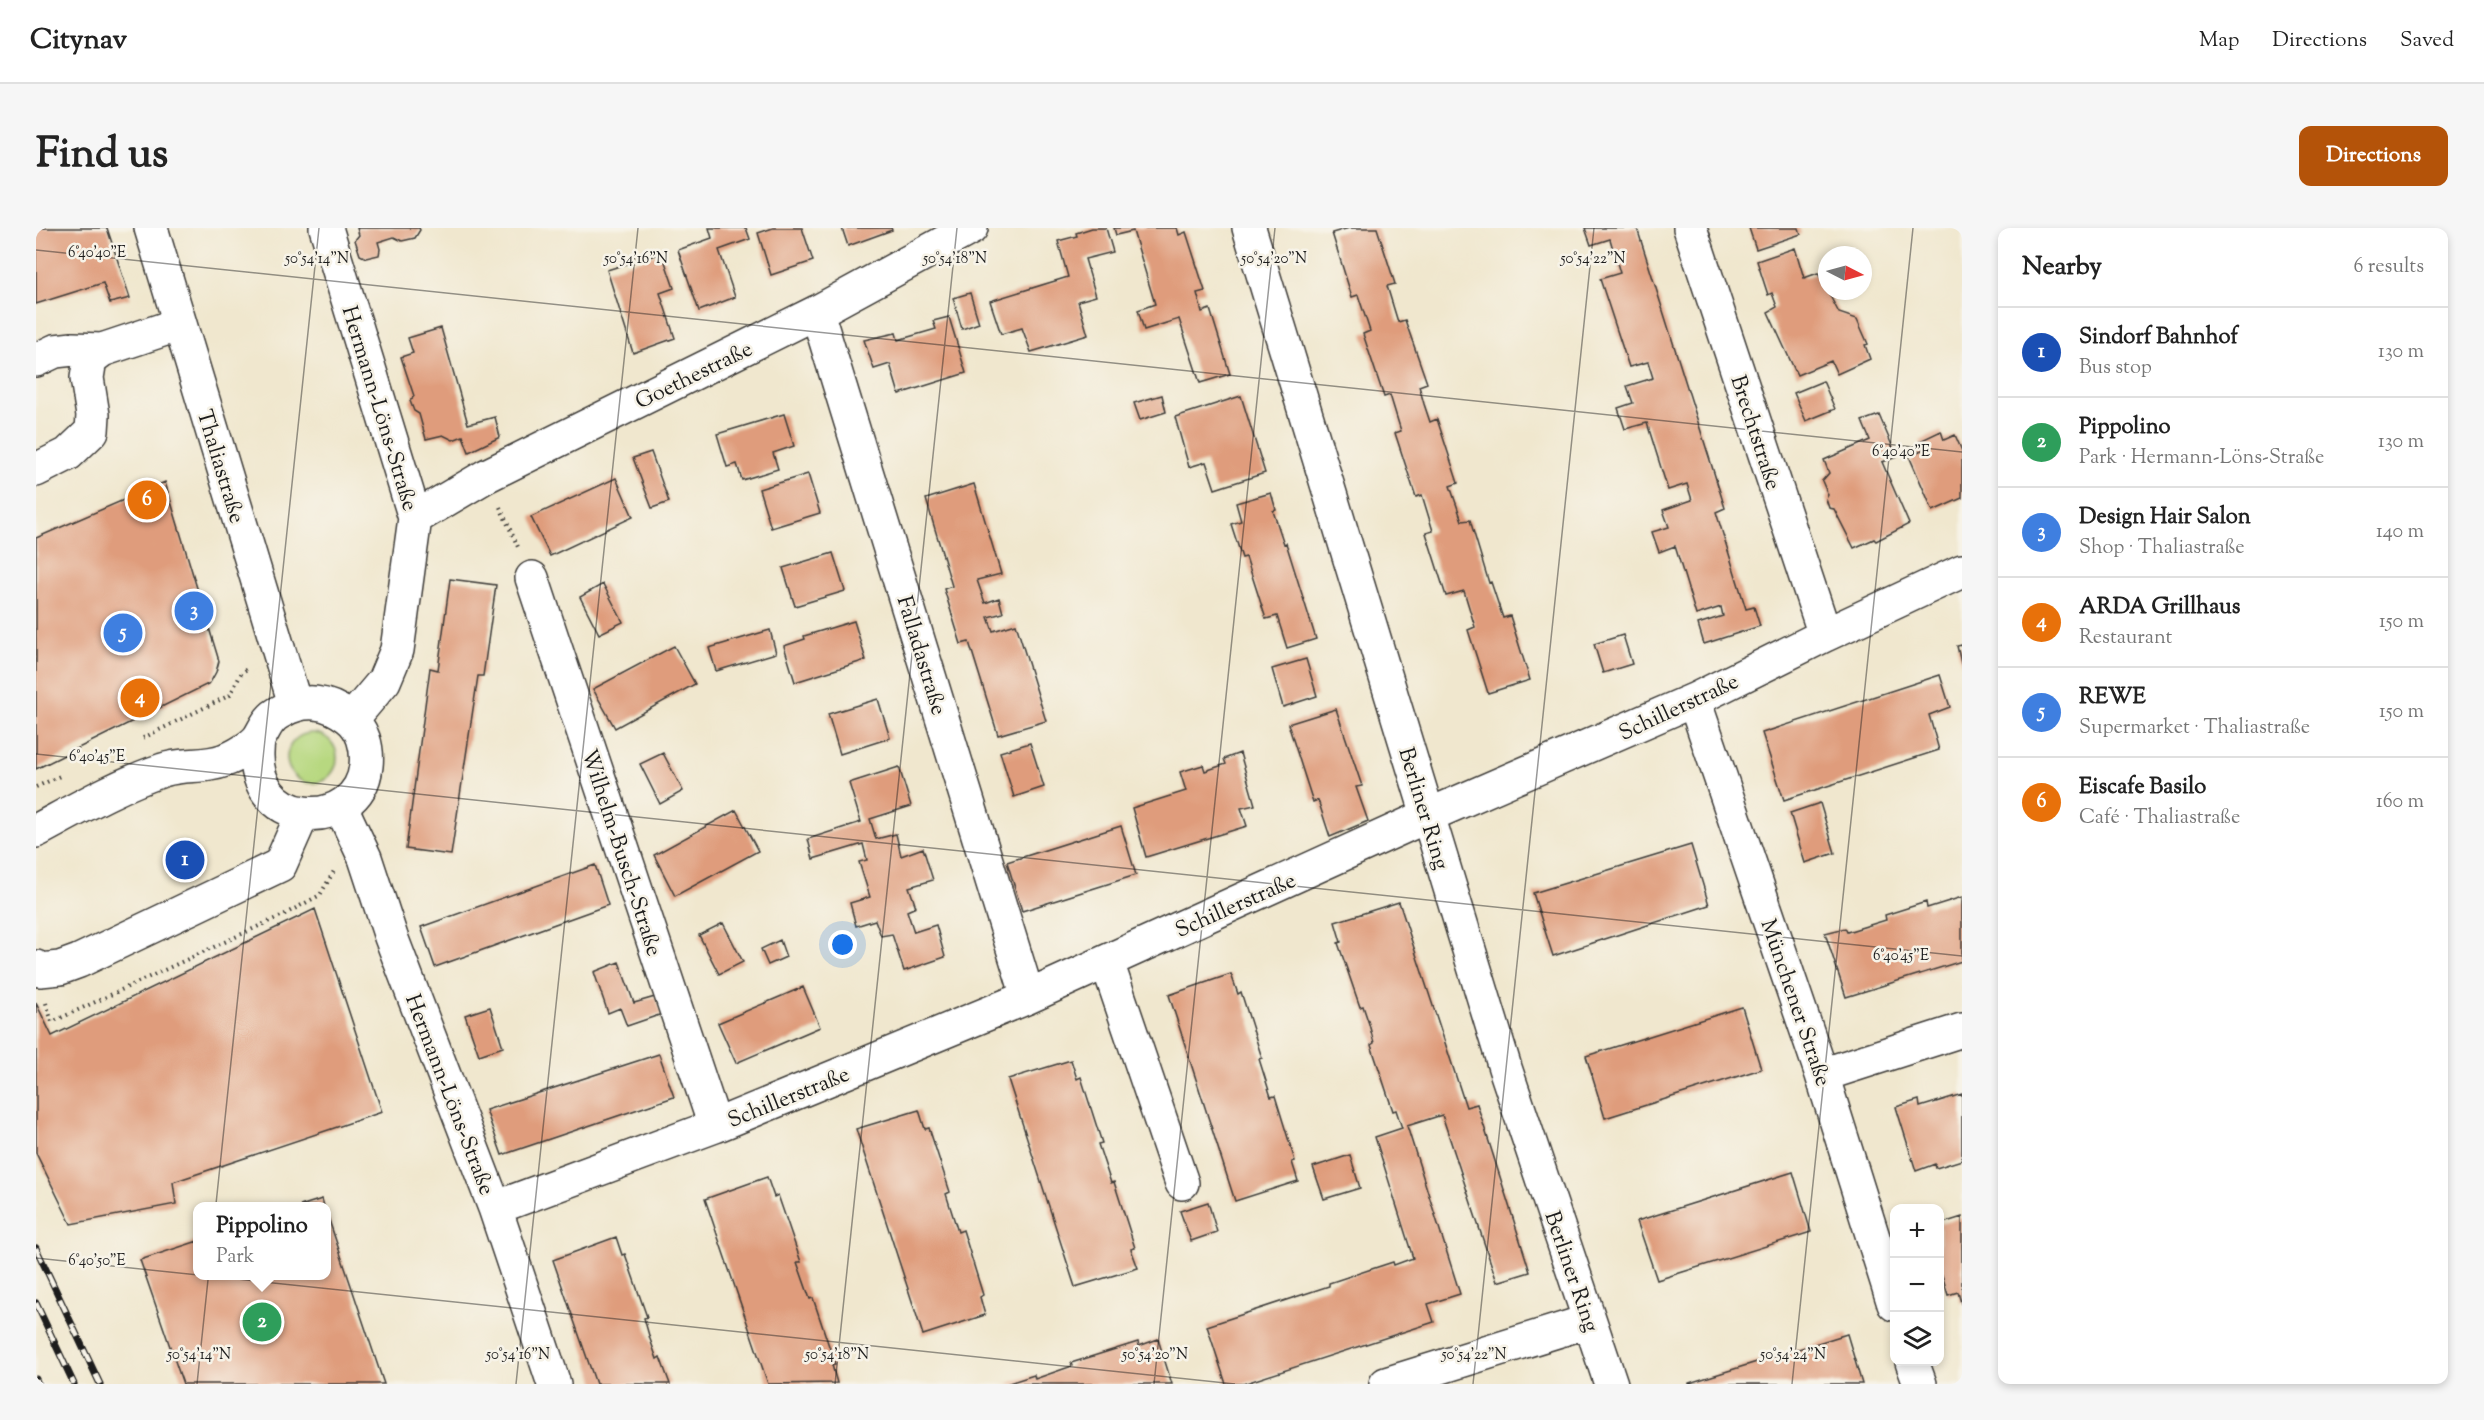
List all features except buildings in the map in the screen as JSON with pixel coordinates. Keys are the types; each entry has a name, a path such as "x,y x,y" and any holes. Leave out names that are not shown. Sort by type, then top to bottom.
{"street":[{"name":"Thaliastraße","path":"151,228 295,704"},
{"name":"Hermann-Löns-Straße","path":"326,228 415,518 397,650 384,681 352,719"},
{"name":"Goethestraße","path":"415,518 486,476 817,312 971,228"},
{"name":"Berliner Ring","path":"1249,228 1505,1068 1611,1384"},
{"name":"Brechtstraße","path":"1690,228 1825,635"},
{"name":"Falladastraße","path":"817,312 1028,997"},
{"path":"36,470 68,454 92,431 93,415 87,378 90,359 102,350 180,324"},
{"path":"36,360 54,351 102,350"},
{"name":"Schillerstraße","path":"495,1208 715,1126 1028,997 1427,816 1694,700 1962,571"},
{"name":"Wilhelm-Busch-Straße","path":"532,578 715,1126"},
{"name":"Münchener Straße","path":"1694,700 1822,1075 1890,1291"},
{"path":"315,702 335,707 352,719 362,733 366,750 366,767 361,783 341,807 321,813 303,813 284,807 269,796 259,779 255,760 258,741 272,717 295,704 315,702"},
{"path":"36,831 91,801 164,769 224,761 258,741"},
{"name":"Hermann-Löns-Straße","path":"341,807 364,858 391,937 495,1208 554,1384"},
{"path":"36,967 40,970 60,968 79,961 280,865 303,813"},
{"path":"1107,962 1182,1183"},
{"path":"1822,1075 1962,1030"},
{"path":"1386,1384 1590,1321"},
{"path":"1913,1366 1920,1384"}],"path":[{"path":"486,476 532,578"},
{"path":"135,742 230,695 242,672 261,662 280,657"},
{"path":"36,787 71,771"},
{"path":"52,1022 285,914 320,895 335,870 364,858"}],"green space":[{"path":"307,733 317,733 330,740 337,753 337,763 330,776 317,783 307,783 298,779 291,772 287,763 287,753 291,744 298,737"}],"railway":[{"path":"36,1248 100,1384"},
{"path":"36,1303 74,1384"},
{"path":"36,1379 38,1384"}],"place":[{"name":"Eiscafe Basilo","path":"147,500"},
{"name":"Design Hair Salon","path":"194,611"},
{"name":"REWE","path":"123,633"},
{"name":"ARDA Grillhaus","path":"140,698"},
{"name":"Sindorf Bahnhof","path":"185,860"},
{"name":"Pippolino","path":"262,1322"}]}
